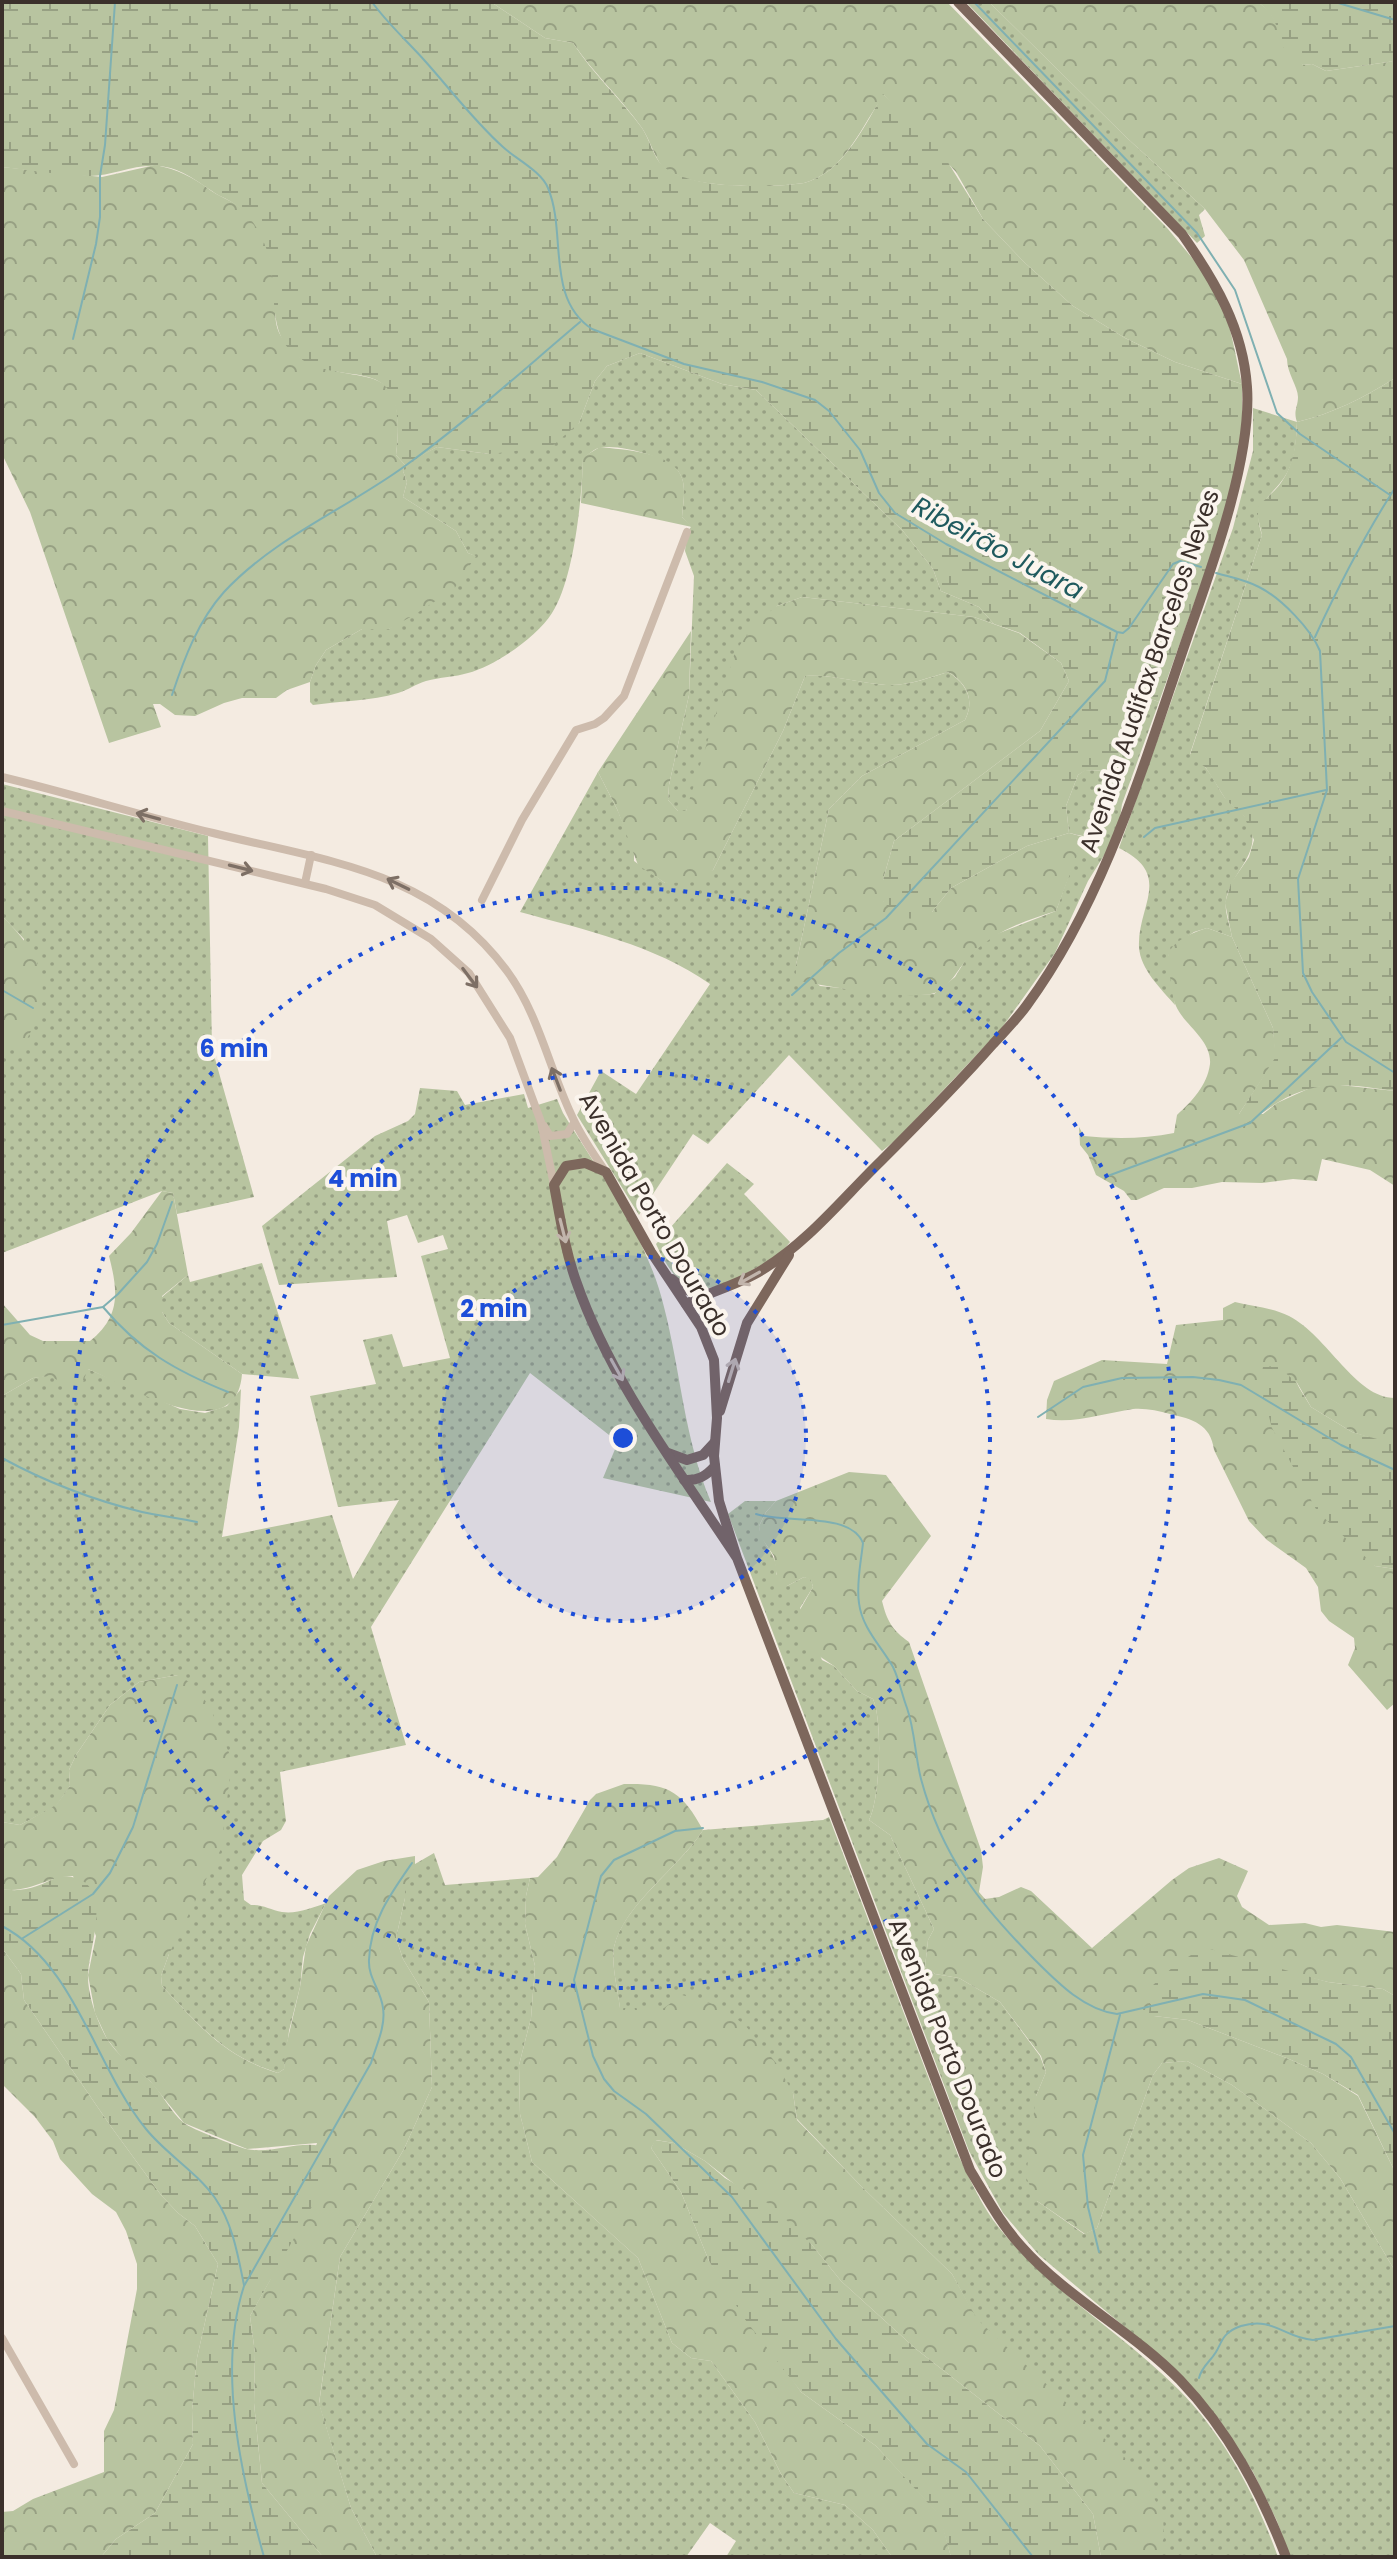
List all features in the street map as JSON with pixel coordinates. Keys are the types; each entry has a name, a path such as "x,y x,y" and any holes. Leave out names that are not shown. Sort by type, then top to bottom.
{"main road":[{"name":"Avenida Audifax Barcelos Neves","path":"686,1304 738,1284 792,1250 946,1098 1026,1008 1079,921 1118,833 1207,579 1235,483 1245,424 1247,388 1241,345 1224,301 1205,267 1182,234 958,2"},
{"path":"554,1185 566,1166 585,1163 606,1172"},
{"name":"Avenida Porto Dourado","path":"606,1172 651,1252 701,1327 714,1360 717,1418 715,1466 719,1501 737,1558 970,2170 1021,2247 1161,2363 1196,2397 1227,2438 1254,2484 1286,2557"},
{"name":"Avenida Porto Dourado","path":"554,1185 575,1278 585,1304 630,1393 737,1558"},
{"name":"Avenida Audifax Barcelos Neves","path":"717,1418 747,1323 792,1250"},
{"path":"651,1252 672,1279 701,1296"},
{"path":"668,1453 687,1460 703,1455 715,1442"},
{"path":"684,1480 695,1480 708,1474 715,1466"}],"street":[{"path":"482,900 522,820 576,730 604,718 624,696 687,532"},
{"name":"Avenida Porto Dourado","path":"2,777 212,833 355,866 427,898 462,922 507,971 523,996 574,1123 606,1172"},
{"name":"Avenida Porto Dourado","path":"2,811 305,883 375,905 431,939 469,973 510,1038 541,1122 554,1185"},
{"path":"305,883 311,855"},
{"path":"541,1122 550,1136 559,1137 567,1134 574,1123"},
{"path":"2,2338 74,2464"}],"green space":[{"path":"2,2 491,2 545,38 573,43 642,128 662,165 674,173 709,183 789,185 804,183 822,175 853,144 883,94 936,143 983,219 1024,262 1073,306 1125,338 1175,362 1242,384 1242,450 1222,525 1159,702 1143,696 1113,771 1086,770 1078,775 1066,806 1069,833 1027,846 951,888 932,912 914,919 896,917 883,901 883,880 894,841 1040,731 1069,681 1061,663 1020,633 994,624 979,607 941,591 933,569 903,531 756,390 722,384 640,353 607,366 595,381 579,423 551,447 489,454 437,447 405,465 396,455 397,419 392,396 382,383 309,363 283,341 276,319 267,249 256,227 240,208 186,175 166,167 140,167 87,176 2,167"},
{"path":"491,2 947,2 1168,229 1200,269 1217,294 1226,315 1242,384 1175,362 1125,338 1073,306 1024,262 983,219 956,172 884,95 839,161 811,181 751,186 690,179 662,166 642,128 573,43 545,38"},
{"path":"966,2 989,2 1127,138 1205,209 1199,215 1205,236 1197,243"},
{"path":"989,2 1258,2 1269,11 1279,27 1282,42 1303,65 1312,64 1326,71 1395,61 1395,378 1348,404 1297,422 1298,393 1287,359 1244,260 1205,209 1127,138"},
{"path":"1258,2 1395,2 1395,61 1326,71 1312,64 1303,65 1286,54 1274,20"},
{"path":"155,165 191,177 246,212 264,241 271,263 276,320 283,339 304,360 377,380 388,388 395,401 398,423 396,455 405,465 403,471 407,482 403,497 456,531 468,553 476,556 454,589 414,615 389,629 362,629 326,650 310,682 287,690 276,698 242,698 195,716 175,715 160,704 153,704 161,727 109,743 30,512 2,454 2,167 102,177"},
{"path":"640,353 722,384 756,390 903,531 933,569 941,591 979,607 994,624 974,617 802,597 777,606 686,811 678,811 668,800 669,785 689,695 694,576 685,551 687,532 691,527 682,517 683,484 680,474 666,462 643,453 607,447 583,458 579,516 566,580 552,613 526,641 490,664 468,673 426,681 388,696 313,705 310,702 310,682 326,650 362,629 389,629 475,556 468,553 456,531 403,497 407,482 403,471 405,464 437,447 489,454 579,423 595,381 607,366"},
{"path":"1395,378 1395,1091 1334,1085 1306,1090 1277,1103 1245,1124 1239,1114 1275,1058 1273,1028 1232,937 1225,903 1231,883 1249,857 1254,840 1244,816 1226,800 1206,768 1190,755 1262,535 1256,509 1281,483 1290,467 1297,422 1348,404"},
{"path":"1253,408 1297,422 1294,453 1288,471 1261,506 1259,523 1262,535 1190,754 1207,770 1227,801 1245,817 1252,831 1252,842 1226,900 1232,937 1207,928 1194,932 1174,946 1168,956 1175,1005 1152,979 1140,955 1140,932 1149,880 1136,858 1119,848 1233,528 1253,451"},
{"path":"600,447 634,451 669,462 682,478 682,517 692,527 581,503 583,457"},
{"path":"802,597 974,617 1019,633 1061,663 1069,681 1040,731 894,841 883,880 883,901 932,912 951,888 1027,846 1069,833 1084,837 1056,911 999,933 979,947 937,992 926,995 890,994 808,983 796,980 796,965 829,809 862,776 965,720 969,706 967,693 960,681 948,672 894,685 805,676 783,731 713,870 696,882 665,883 638,865 617,809 598,772 691,631 689,695 668,800 678,811 686,811 735,652 756,622 777,606"},
{"path":"948,672 967,693 969,706 965,720 862,776 829,809 796,965 820,986 913,995 934,994 955,977 966,959 989,937 1056,911 1083,836 1069,833 1066,806 1078,775 1085,770 1113,771 1143,696 1159,702 1122,804 1118,833 1088,881 1055,953 1001,1029 882,1151 789,1055 708,1144 693,1134 639,1215 577,1115 601,1071 636,1094 710,984 689,970 643,949 520,912 598,772 634,850 634,861 665,883 713,870 783,731 805,676 894,685"},
{"path":"2,784 208,836 212,1048 254,1197 177,1214 173,1193 162,1191 2,1253 2,1048 22,1048 24,939 2,916"},
{"path":"2,916 29,948 42,978 39,1010 22,1048 2,1048"},
{"path":"1207,928 1232,937 1273,1028 1276,1058 1239,1114 1263,1114 1277,1103 1310,1088 1331,1084 1395,1091 1395,1186 1370,1170 1322,1159 1317,1181 1222,1182 1192,1188 1164,1188 1137,1200 1131,1200 1124,1191 1096,1175 1080,1145 1079,1127 1084,1136 1095,1137 1174,1133 1177,1115 1193,1099 1206,1079 1210,1064 1207,1047 1176,1006 1168,958 1178,942"},
{"path":"420,1088 457,1091 465,1105 524,1094 528,1108 557,1099 634,1230 656,1281 670,1332 695,1454 711,1502 603,1478 618,1442 530,1373 371,1627 406,1745 280,1772 286,1821 281,1830 263,1841 242,1875 244,1900 251,1905 288,1912 326,1903 310,1934 303,1957 284,2069 278,2073 228,2049 201,2027 162,1986 161,1976 169,1954 178,1675 139,1682 110,1705 76,1755 69,1770 70,1786 56,1806 20,1825 2,1822 2,1396 33,1378 88,1369 180,1409 205,1413 227,1406 241,1389 239,1427 222,1537 332,1515 353,1579 399,1500 338,1507 310,1396 376,1384 363,1340 392,1334 403,1367 450,1358 421,1256 448,1249 443,1235 418,1243 407,1215 387,1221 397,1277 279,1285 262,1226 375,1136 408,1121 415,1114"},
{"path":"727,1163 754,1184 744,1194 790,1242 772,1258 733,1280 718,1286 694,1288 674,1274 656,1244"},
{"path":"162,1191 173,1193 188,1275 162,1296 162,1312 169,1323 242,1374 235,1397 221,1408 200,1411 177,1407 88,1369 79,1392 50,1376 33,1378 2,1396 2,1303 30,1335 43,1341 90,1341 100,1332 112,1312 115,1292 109,1256 131,1233"},
{"path":"262,1263 299,1379 242,1374 169,1323 162,1312 162,1297 188,1275 190,1282"},
{"path":"1235,1302 1289,1316 1316,1337 1367,1388 1395,1398 1394,1445 1352,1432 1311,1407 1296,1381 1375,1566 1395,1569 1395,1703 1387,1710 1348,1665 1355,1648 1354,1638 1329,1621 1321,1611 1318,1587 1306,1568 1267,1540 1249,1521 1205,1429 1186,1418 1143,1409 1079,1419 1046,1419 1047,1400 1054,1381 1102,1360 1167,1364 1176,1325 1223,1320 1223,1308"},
{"path":"1277,1366 1295,1381 1311,1407 1352,1432 1395,1444 1395,1569 1375,1566 1317,1511 1272,1428 1260,1382 1263,1367"},
{"path":"849,1472 886,1475 931,1536 882,1601 891,1624 909,1642 981,1850 983,1867 979,1892 985,1899 999,1897 1021,1887 1031,1891 1092,1948 1172,1880 1189,1868 1219,1858 1248,1871 1237,1896 1242,1907 1269,1925 1305,1923 1395,1932 1395,1996 1383,1989 1328,1982 1287,1972 1154,2016 1188,2020 1289,2059 1323,2074 1358,2096 1395,2172 1395,2271 1340,2178 1311,2143 1232,2085 1187,2061 1162,2063 1153,2075 1097,2228 1085,2234 1037,2201 1026,2177 1036,2096 1046,2072 1041,2056 1000,2002 959,1978 935,1974 925,1967 928,1940 934,1929 890,1835 869,1820 876,1795 879,1760 878,1724 873,1699 857,1691 834,1666 810,1650 801,1638 797,1615 813,1587 811,1580 804,1577 787,1586 778,1586 774,1556 760,1536 759,1526 776,1501"},
{"path":"745,1501 776,1501 759,1526 775,1561 776,1574 787,1586 804,1577 811,1579 813,1587 800,1608 822,1660 834,1666 857,1691 873,1699 878,1724 879,1760 876,1795 869,1820 890,1835 934,1929 928,1940 925,1967 935,1974 959,1978 1000,2002 1040,2056 1046,2072 1036,2096 1037,2201 1084,2234 1097,2228 1153,2075 1162,2063 1187,2061 1232,2085 1311,2143 1340,2178 1395,2271 1395,2557 1290,2557 1277,2521 1253,2472 1219,2419 1145,2344 1039,2255 1003,2213 969,2151 728,1514"},
{"path":"178,1675 189,1682 209,1705 232,1760 221,1849 169,1954 161,1976 162,1986 227,2049 278,2073 284,2069 306,1946 329,1896 357,1870 384,1861 415,1856 415,1867 405,1886 396,1938 403,1959 429,2002 432,2087 404,2149 340,2257 319,2403 351,2508 377,2557 323,2557 262,2483 250,2316 270,2280 317,2143 247,2149 184,2123 150,2081 123,2059 107,2039 95,2013 88,1975 96,1936 73,1876 21,1889 2,1889 2,1822 20,1825 56,1805 70,1786 69,1770 76,1755 110,1705 139,1682"},
{"path":"624,1784 652,1785 672,1792 688,1806 703,1830 640,1901 620,1931 613,1954 620,2008 664,2008 682,1995 717,2005 745,2025 776,2063 793,2093 797,2120 952,2274 977,2319 1138,2470 1163,2514 1164,2538 1156,2557 1101,2557 1093,2514 1040,2446 916,2349 841,2281 812,2245 705,2161 674,2143 656,2140 651,2148 681,2192 709,2261 801,2392 876,2446 940,2515 951,2557 892,2557 873,2530 845,2505 794,2493 755,2422 711,2361 691,2358 672,2343 638,2258 532,2162 520,2114 519,2065 531,2018 535,1966 525,1924 530,1878 538,1877 557,1857 596,1794"},
{"path":"829,1817 958,2155 988,2212 1035,2267 1155,2368 1195,2407 1237,2467 1260,2511 1278,2557 1156,2557 1066,2404 976,2319 952,2274 797,2119 793,2093 664,2008 620,2009 613,1954 619,1931 640,1901 703,1830"},
{"path":"434,1853 445,1885 530,1878 525,1924 535,1966 531,2018 519,2065 520,2114 532,2162 638,2258 672,2343 691,2358 711,2361 755,2422 794,2493 845,2505 873,2530 892,2557 726,2557 736,2541 710,2523 686,2557 377,2557 351,2508 319,2404 340,2257 404,2149 432,2087 429,2002 403,1959 396,1938 405,1898 404,1886 415,1864"},
{"path":"59,1876 77,1878 88,1886 94,1897 95,1927 88,1981 102,2030 115,2050 154,2085 179,2118 195,2129 246,2149 310,2145 330,2149 333,2158 315,2201 250,2316 262,2483 323,2557 101,2557 116,2539 155,2513 193,2444 192,2410 197,2358 218,2264 195,2226 161,2195 24,2000 21,1974 2,1948 2,1889 32,1888"},
{"path":"1203,1947 1328,1982 1383,1989 1395,1996 1395,2172 1358,2095 1323,2074 1289,2059 1188,2020 1149,2013 1152,1986"},
{"path":"2,1948 21,1974 24,2000 161,2195 195,2226 218,2264 197,2358 192,2410 193,2444 155,2513 116,2539 101,2557 2,2557 2,2512 13,2511 33,2499 104,2472 104,2431 114,2410 137,2289 137,2264 116,2212 92,2194 60,2159 53,2141 35,2117 2,2084"},
{"path":"655,2140 674,2143 771,2205 812,2245 841,2281 916,2349 1040,2446 1093,2514 1101,2557 951,2557 939,2515 876,2446 801,2392 744,2318 709,2261 681,2192 651,2148"}],"waterway":[{"path":"73,339 100,217 100,176 115,2"},
{"name":"Ribeirão Juara","path":"372,2 482,127 545,182 553,206 562,283 577,316 592,329 684,364 762,382 815,400 829,411 860,450 879,493 895,513 946,544 1117,632 1123,633 1129,628 1173,564 1180,561 1201,567"},
{"path":"974,2 1197,233 1235,290 1277,413 1300,434 1390,495"},
{"path":"1335,2 1395,20"},
{"path":"172,695 199,628 215,603 244,573 288,540 382,482 428,449 580,322"},
{"path":"1315,637 1352,561 1395,488"},
{"name":"Ribeirão Juara","path":"1216,573 1268,592 1303,624 1320,651 1327,790 1298,879 1303,973 1312,992 1346,1042 1395,1073"},
{"path":"792,995 839,953 886,918 1105,681 1117,633"},
{"path":"1144,837 1155,828 1326,790"},
{"path":"2,990 33,1008"},
{"path":"1105,1177 1250,1123 1341,1038"},
{"path":"2,1325 103,1307 147,1262 172,1202"},
{"path":"103,1307 130,1335 160,1358 228,1392"},
{"path":"1038,1417 1083,1387 1122,1378 1193,1377 1219,1380 1241,1385 1341,1445 1395,1470"},
{"path":"2,1458 70,1490 106,1502 197,1522"},
{"path":"756,1514 831,1522 856,1533 863,1543 858,1588 861,1612 897,1677 910,1717 921,1779 940,1833 981,1900 1045,1970 1083,2002 1117,2014 1203,1994 1245,2000 1336,2044 1351,2057 1395,2134"},
{"path":"23,1938 93,1894 110,1873 133,1827 177,1685"},
{"path":"703,1828 675,1831 614,1860 601,1876 574,1980 593,2056 604,2079 614,2091 646,2114 732,2197 836,2339 927,2444 966,2472 1033,2557"},
{"path":"264,2557 247,2492 235,2422 232,2352 236,2318 244,2286 371,2063 384,2015 369,1966 370,1946 383,1908 412,1863"},
{"path":"2,1926 27,1943 49,1965 83,2019 128,2104 146,2129 215,2198 231,2229 244,2285"},
{"path":"1099,2252 1088,2207 1083,2155 1120,2015"},
{"path":"1199,2378 1225,2336 1241,2326 1262,2324 1313,2340 1395,2326"}]}
